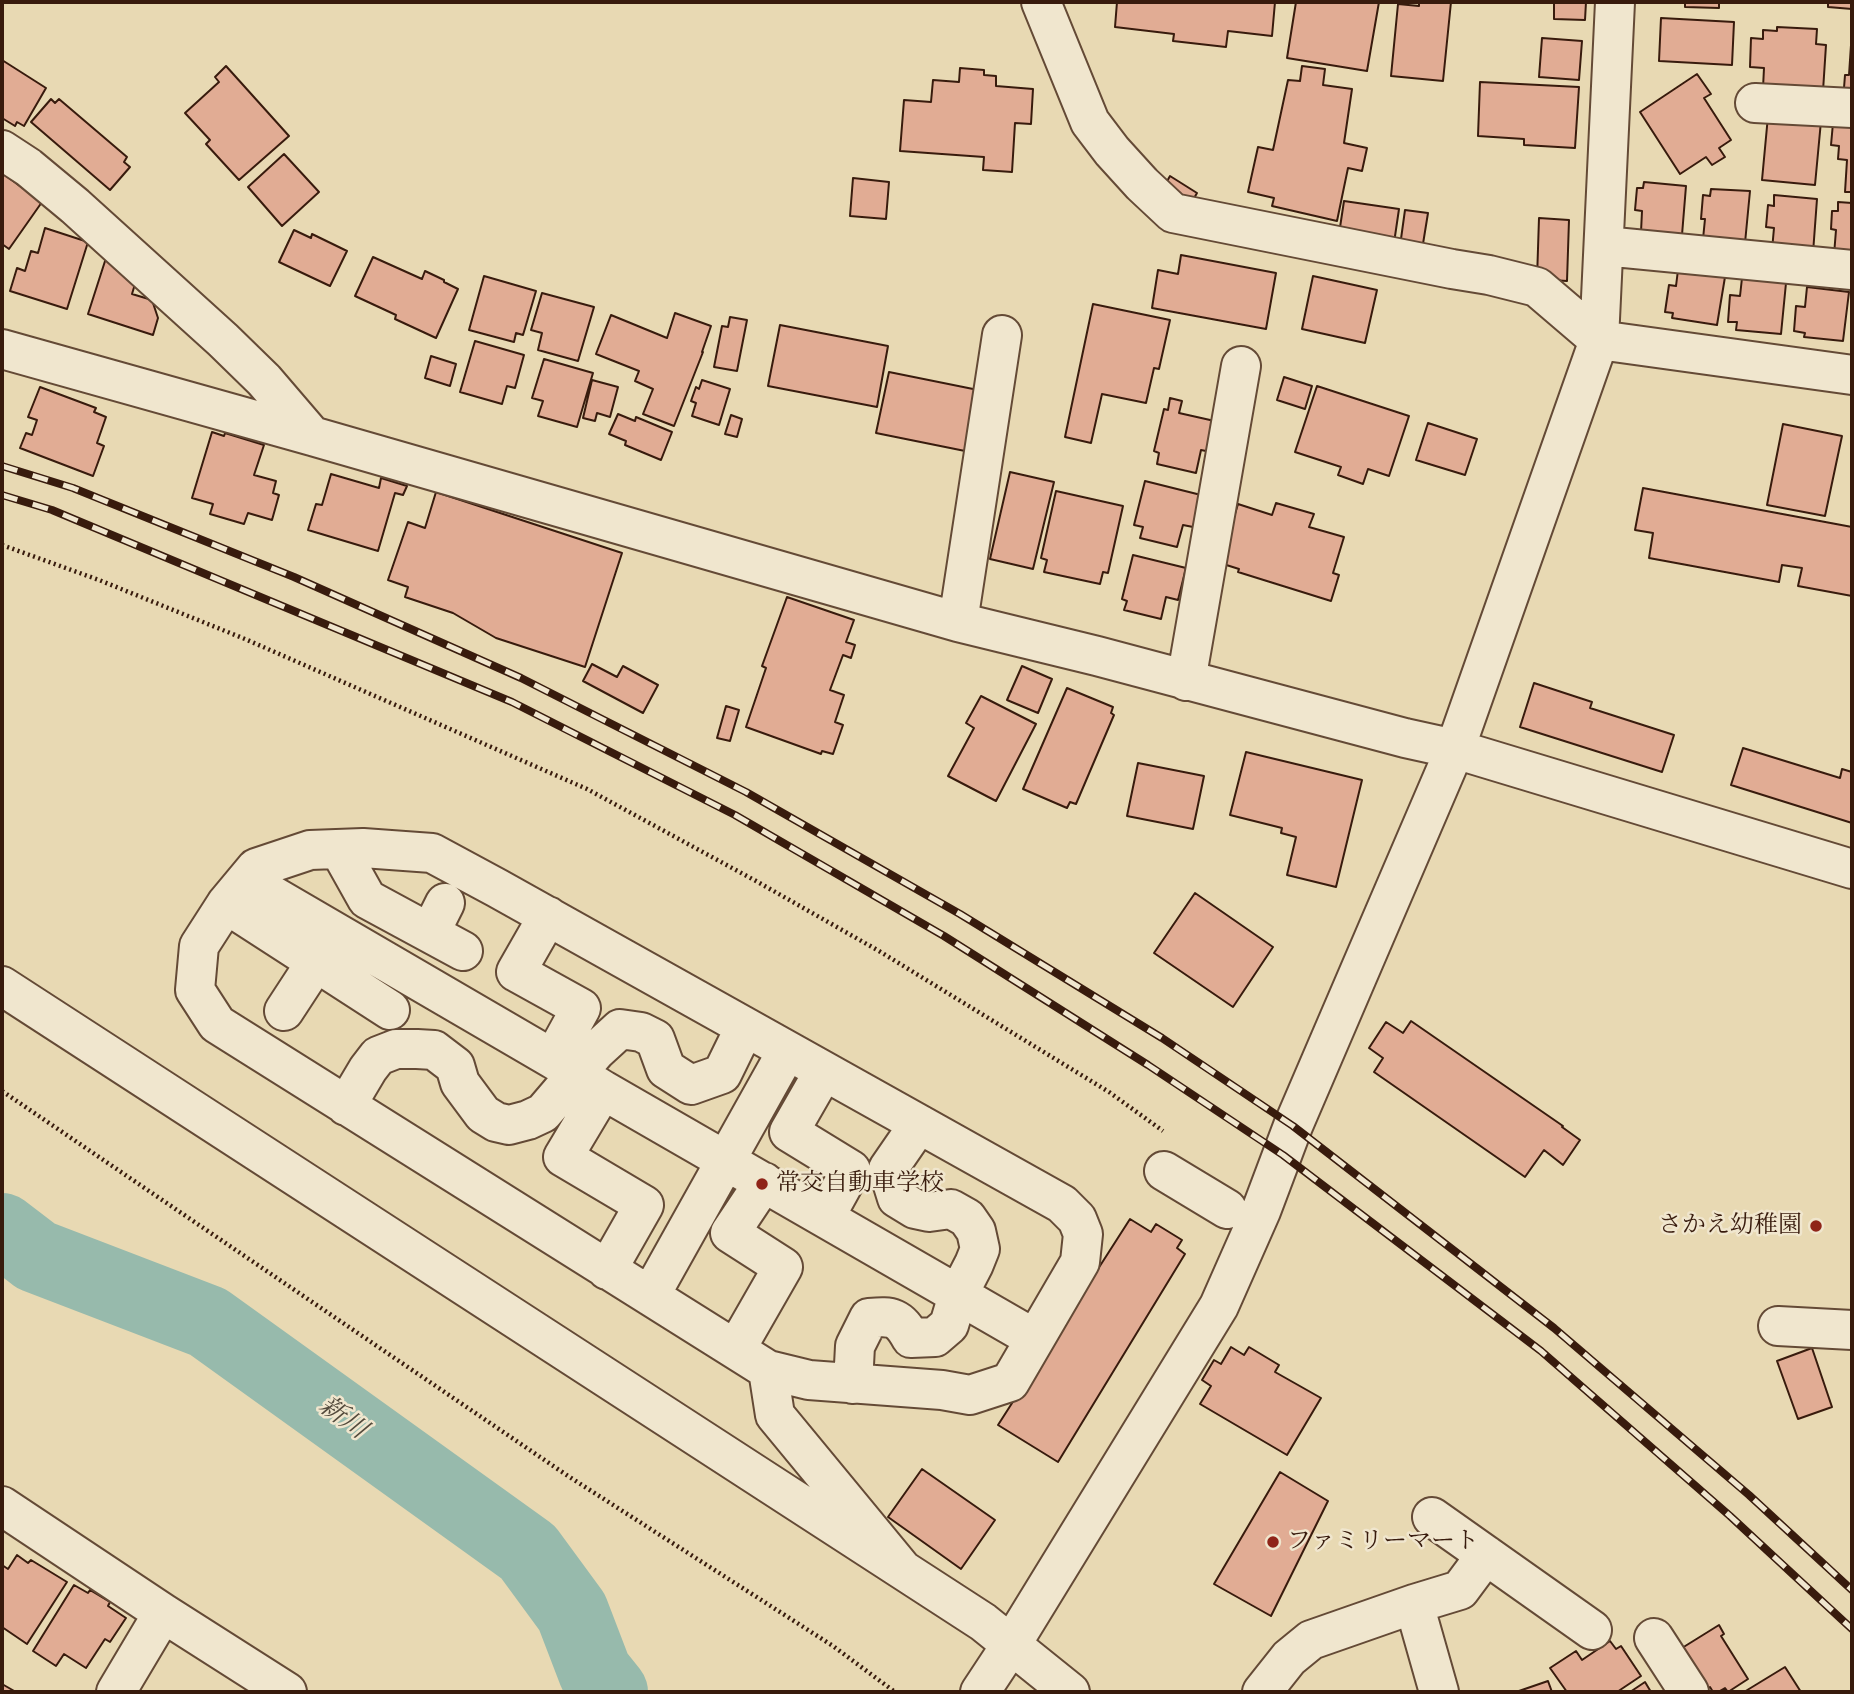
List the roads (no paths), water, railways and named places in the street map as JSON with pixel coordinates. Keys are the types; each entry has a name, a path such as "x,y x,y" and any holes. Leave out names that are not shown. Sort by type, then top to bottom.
{"street":[{"path":"1041,2 1090,122 1112,151 1173,214 1489,275 1537,288 1598,340 1852,375"},
{"path":"994,1671 1219,1306 1455,749 1598,340 1615,2"},
{"path":"1755,103 1852,108"},
{"path":"2,150 28,167 75,206 223,340 264,380 313,436"},
{"path":"1604,246 1852,270"},
{"path":"958,622 1002,335"},
{"path":"2,349 958,622 1455,749 1852,869"},
{"path":"1186,681 1241,366"},
{"path":"363,848 432,853 1062,1204 1077,1219 1083,1234 1080,1262 1010,1382 970,1395 942,1390 809,1380 768,1370 217,1024 195,990 199,946 236,892 256,868 310,850 363,848"},
{"path":"339,849 367,899 446,929"},
{"path":"236,892 316,962 390,1010"},
{"path":"236,892 577,1074 1035,1339"},
{"path":"548,916 516,972 580,1008 577,1074 564,1157 644,1205 607,1270"},
{"path":"284,1011 316,962"},
{"path":"2,986 983,1622 994,1671"},
{"path":"346,1105 378,1056 396,1049 434,1050 455,1066 460,1083 482,1114 496,1122 509,1125 543,1113 620,1029 640,1032 655,1039 666,1069 691,1085 722,1074 745,1027"},
{"path":"650,1296 788,1051"},
{"path":"824,1071 789,1132 851,1170 825,1217"},
{"path":"853,1384 855,1346 869,1318 886,1316 902,1322 911,1338 935,1337 949,1325 958,1295 980,1249 976,1231 967,1218 951,1209 929,1212 915,1209 897,1198 888,1169 919,1124"},
{"path":"1164,1171 1227,1209"},
{"path":"736,1349 783,1267 730,1233 764,1182"},
{"path":"1778,1326 1852,1330"},
{"path":"768,1370 775,1415 902,1569"},
{"path":"2,1506 287,1692"},
{"path":"1432,1517 1592,1630"},
{"path":"1262,1692 1289,1658 1311,1640 1460,1590 1486,1555"},
{"path":"1414,1604 1439,1692"},
{"path":"116,1692 163,1613"},
{"path":"1654,1638 1689,1692"},
{"path":"994,1671 1070,1692"}],"waterway":[{"name":"新川","path":"2,1230 36,1256 208,1322 528,1552 572,1612 595,1672 611,1692"}],"railway":[{"path":"2,466 73,488 294,577 521,678 746,792 960,914 1162,1038 1293,1126 1554,1328 1749,1495 1852,1590"},
{"path":"2,495 52,510 512,702 735,815 944,936 1148,1065 1283,1155 1541,1351 1730,1516 1852,1629"}],"place":[{"name":"常交自動車学校","path":"762,1184"},
{"name":"さかえ幼稚園","path":"1816,1226"},
{"name":"ファミリーマート","path":"1273,1542"}]}
